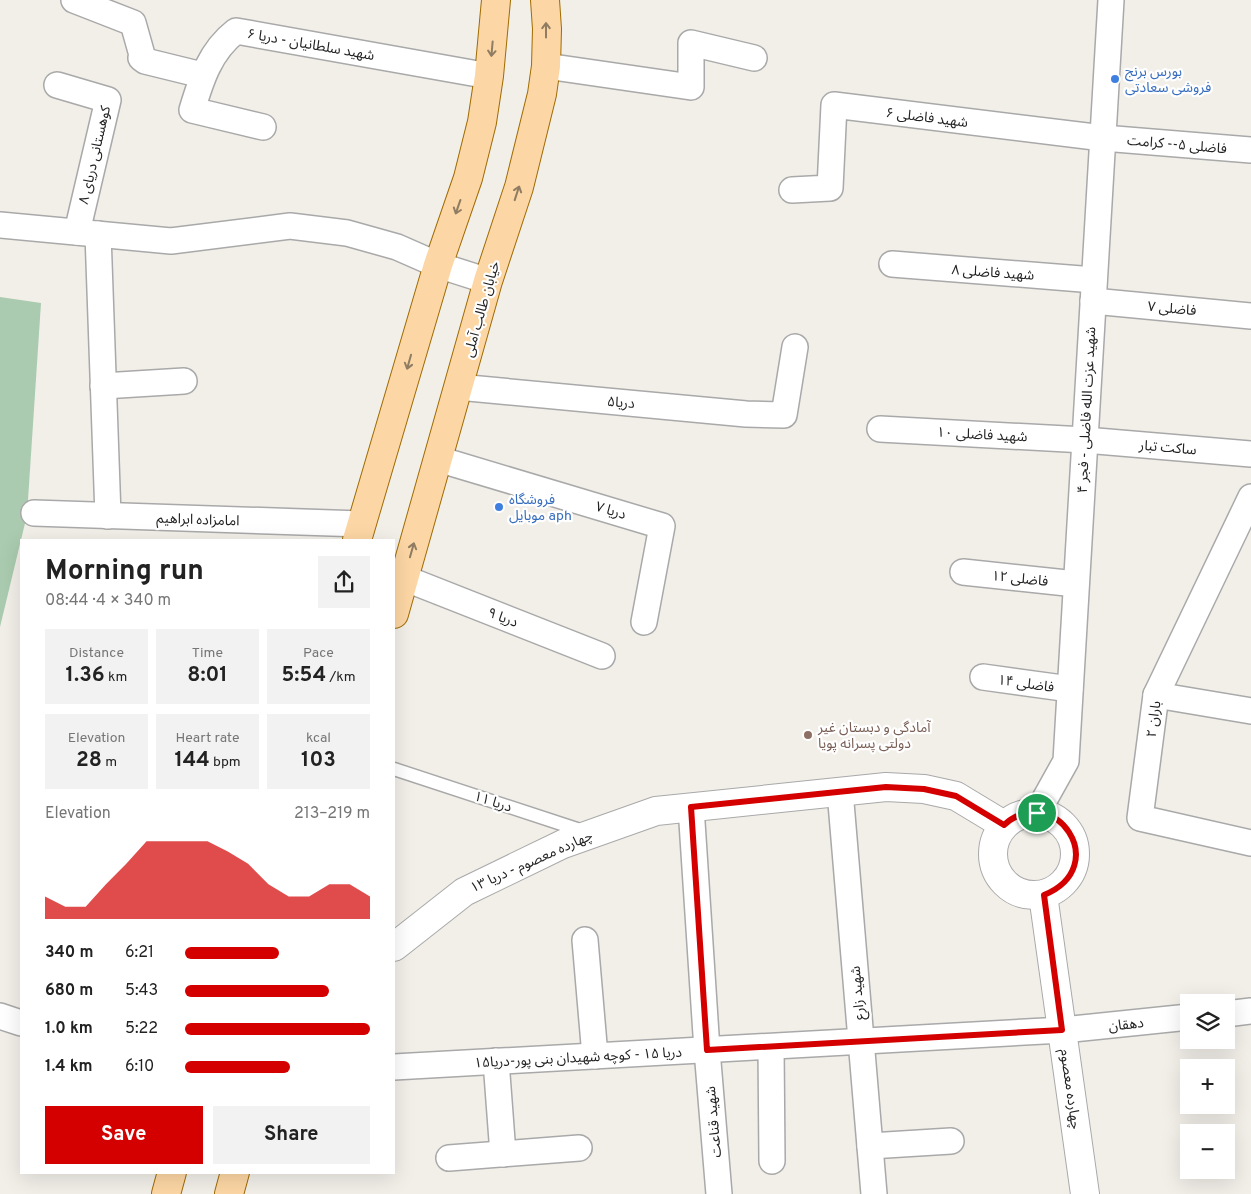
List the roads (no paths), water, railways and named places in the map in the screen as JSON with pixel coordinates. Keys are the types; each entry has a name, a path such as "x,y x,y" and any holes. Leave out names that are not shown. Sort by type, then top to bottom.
{"main road":[{"path":"360,532 438,265 468,178 482,122 489,76 496,0"},
{"name":"خیابان طالب آملی","path":"395,610 488,281 520,187 542,94 546,66 547,29 545,0"},
{"path":"166,1194 171,1174"},
{"path":"229,1194 234,1174"}],"street":[{"path":"74,0 134,23 142,54 141,58 145,61 202,76"},
{"name":"شهید عزت الله فاضلی - فجر ۴","path":"1037,813 1066,761 1111,0"},
{"name":"شهید سلطانیان - دریا ۶","path":"263,127 192,110 202,76 224,40 236,31 489,76"},
{"path":"546,66 690,87 691,43 754,58"},
{"name":"کوهستانی دریای ۸","path":"57,85 108,100 88,233"},
{"name":"شهید فاضلی ۶","path":"792,190 830,188 834,105 1103,138"},
{"name":"فاضلی ۵-- کرامت","path":"1103,138 1251,150"},
{"path":"0,225 171,241 290,226 347,233 396,247 438,265 488,281"},
{"path":"88,233 103,386 108,516"},
{"name":"شهید فاضلی ۸","path":"892,264 1094,291"},
{"name":"فاضلی ۷","path":"1094,291 1251,316"},
{"name":"دریا۵","path":"458,387 726,412 784,415 795,347"},
{"path":"103,386 184,381"},
{"name":"شهید فاضلی ۱۰","path":"880,428 1084,440"},
{"name":"ساکت تبار","path":"1084,440 1251,454"},
{"name":"دریا ۷","path":"438,459 662,526 644,622"},
{"name":"باران ۲","path":"1251,497 1156,695 1140,818 1251,844"},
{"name":"امامزاده ابراهیم","path":"34,513 360,532"},
{"name":"فاضلی ۱۲","path":"963,572 1076,584"},
{"name":"دریا ۹","path":"404,578 602,656"},
{"name":"فاضلی ۱۴","path":"983,677 1070,689"},
{"path":"1156,695 1251,711"},
{"name":"چهارده معصوم - دریا ۱۳","path":"395,946 464,892 563,844 656,811 886,787 924,789 956,796 1004,825"},
{"name":"شهید زارع","path":"840,791 874,1194"},
{"name":"شهید قناعت","path":"691,807 707,1050 719,1194"},
{"path":"1037,813 1050,816 1070,832 1075,844 1076,858 1073,870 1066,881 1056,890 1044,895 1030,895 1017,892 1006,885 998,875 993,849 996,836 1004,825 1016,817 1037,813"},
{"name":"چهارده معصوم","path":"1044,895 1085,1194"},
{"path":"585,940 595,1056"},
{"path":"1235,1013 1251,1011"},
{"path":"0,1016 20,1024"},
{"name":"دهقان","path":"1062,1030 1180,1018"},
{"name":"دریا ۱۵ - كوچه شهيدان بنی پور-دريا۱۵","path":"395,1067 1062,1030"},
{"path":"771,1047 772,1161"},
{"path":"496,1060 503,1154"},
{"path":"870,1146 951,1141"},
{"path":"449,1158 579,1148"}],"lane":[{"name":"دریا ۱۱","path":"395,769 592,834"}],"place":[{"name":"بورس برنج فروشی سعادتی","path":"1115,79"},
{"name":"فروشگاه موبایل aph","path":"499,507"},
{"name":"آمادگی و دبستان غیر دولتی پسرانه پویا","path":"808,735"}]}
